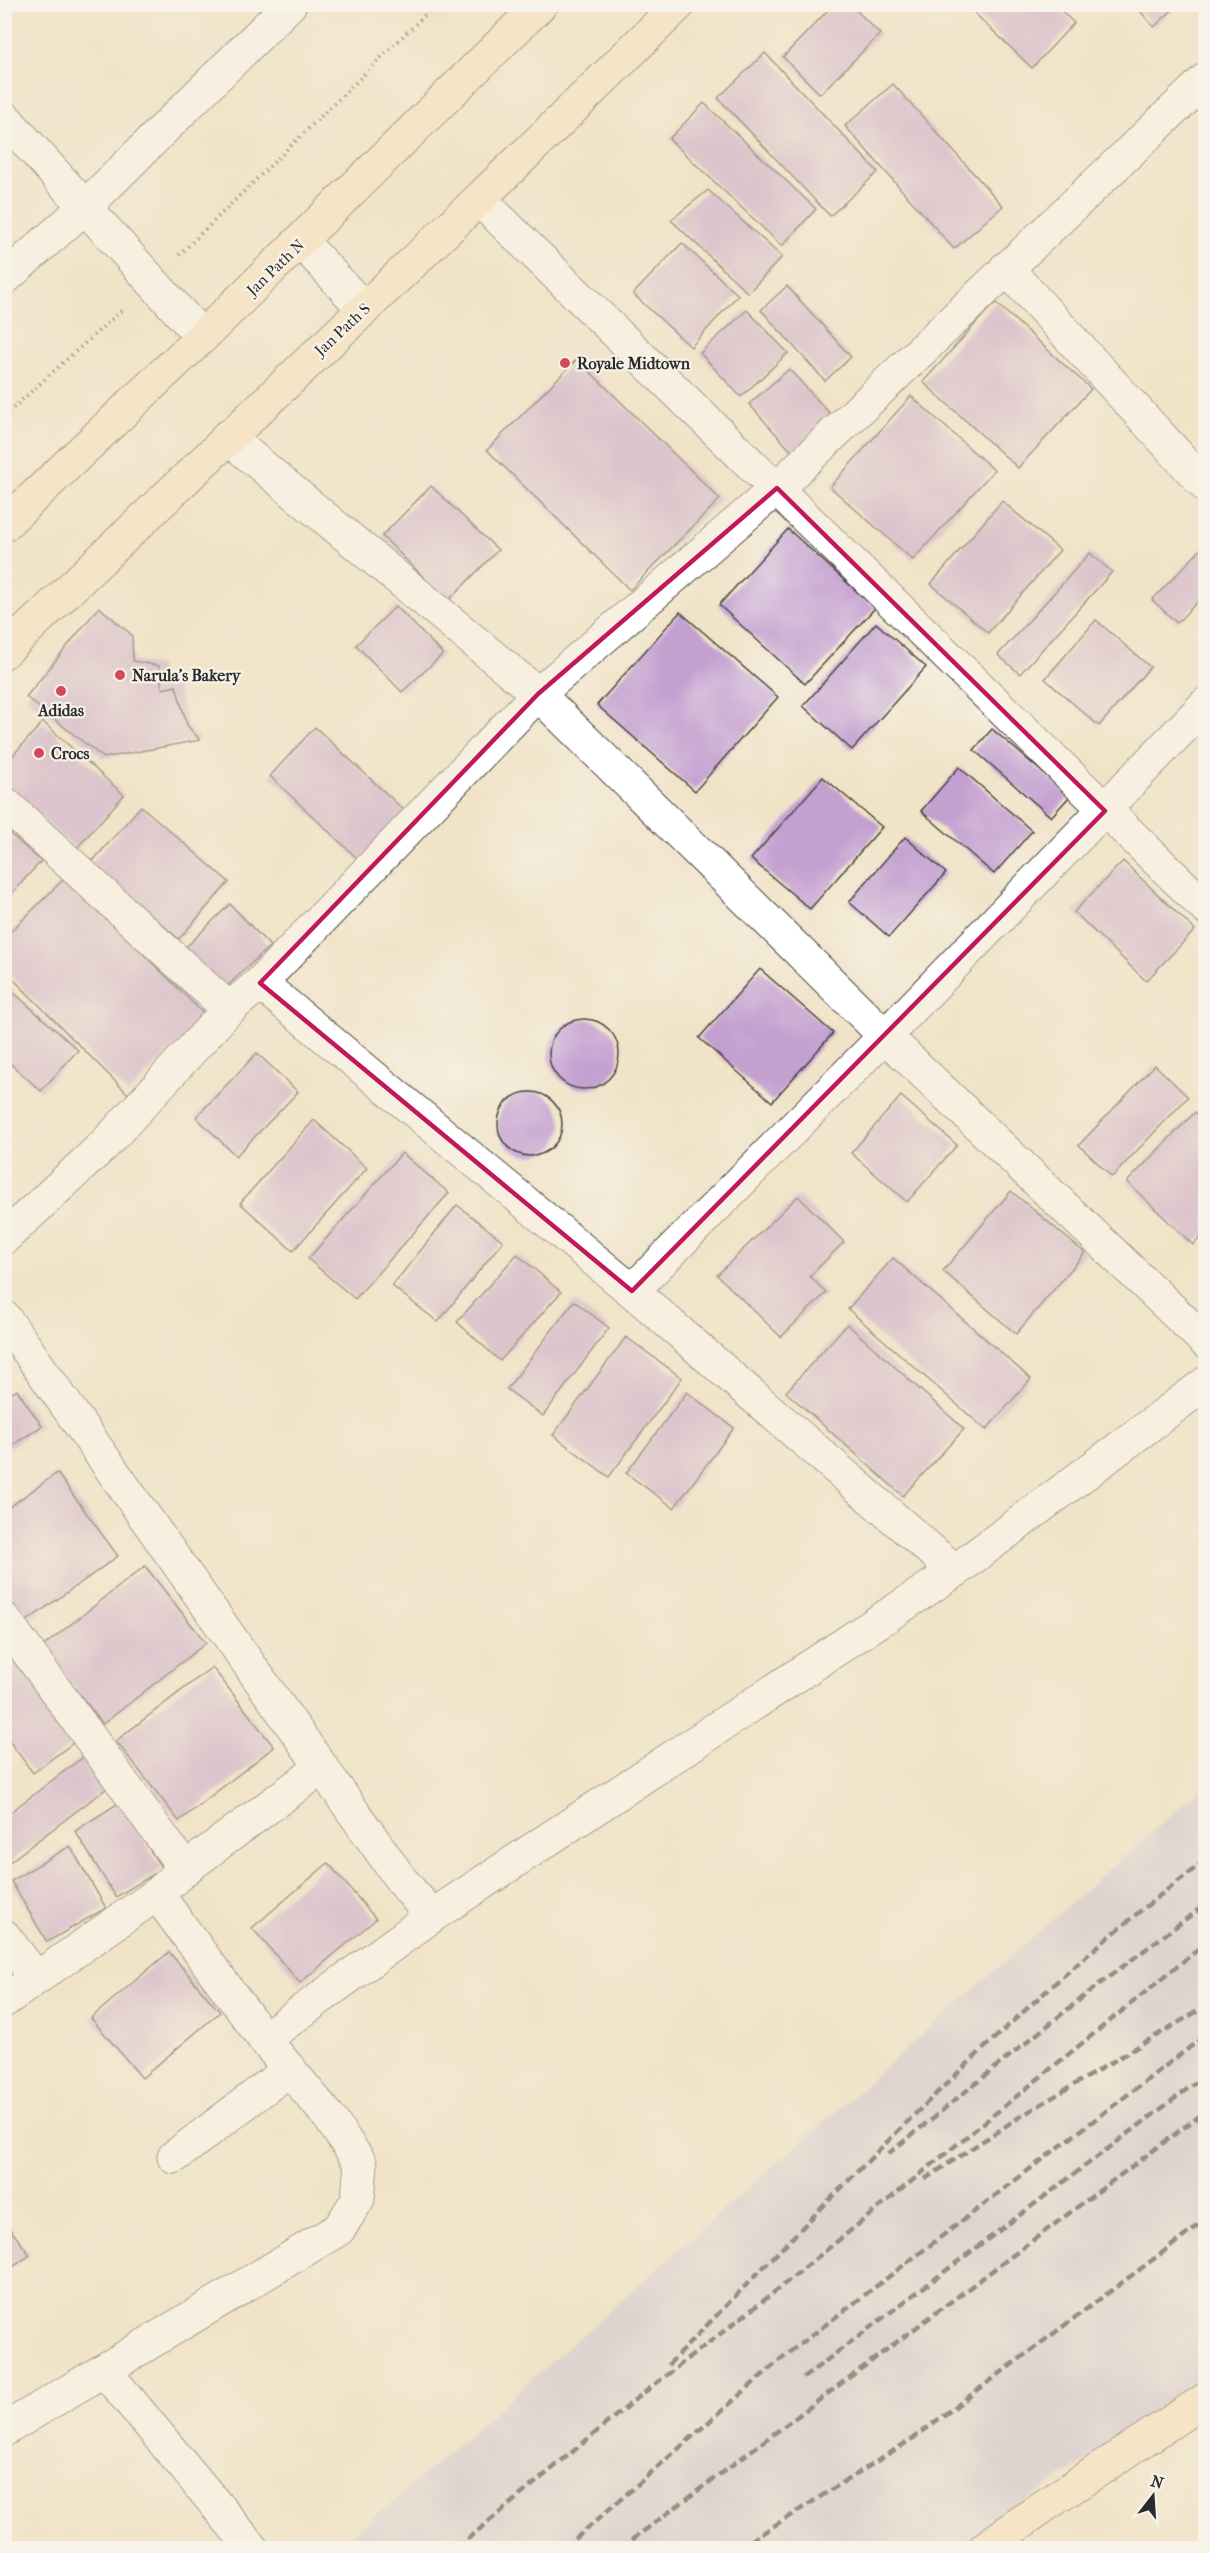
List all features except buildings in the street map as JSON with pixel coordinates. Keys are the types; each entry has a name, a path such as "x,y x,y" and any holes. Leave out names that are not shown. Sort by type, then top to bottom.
{"main road":[{"name":"Jan Path N","path":"4,525 301,241 541,4"},
{"name":"Jan Path S","path":"4,652 227,437 480,200 679,4"},
{"path":"985,2548 1044,2506 1206,2399"}],"street":[{"path":"4,279 85,207 290,4"},
{"path":"4,1238 105,1144 229,1010 260,983 538,694 777,488 1206,79"},
{"path":"4,117 202,337"},
{"path":"480,200 1206,908"},
{"path":"301,241 364,309"},
{"path":"1006,268 1206,486"},
{"path":"227,437 538,694 885,1036 1206,1342"},
{"path":"632,1291 885,1036 1206,704"},
{"path":"4,803 229,1010"},
{"path":"260,983 632,1291 955,1571"},
{"path":"4,1317 402,1881 432,1916"},
{"path":"264,2039 432,1916 955,1571 1206,1383"},
{"path":"4,1619 185,1869"},
{"path":"4,2001 157,1894 185,1869 322,1767"},
{"path":"4,2430 339,2229 358,2199 361,2164 329,2117 264,2039 157,1894"},
{"path":"4,1936 36,1978"},
{"path":"174,2157 290,2070"},
{"path":"104,2370 252,2548"}],"path":[{"path":"4,416 91,340 436,4"}],"highlighted area":[{"path":"777,488 1105,811 632,1291 260,983 538,694"}],"shaded area":[{"path":"1205,1785 1205,2382 955,2548 335,2548 397,2498"}],"railway":[{"path":"668,2365 862,2167 995,2038 1134,1916 1206,1860"},
{"path":"888,2154 1098,1985 1206,1904"},
{"path":"457,2548 637,2398 772,2294 1206,1943"},
{"path":"925,2179 1018,2118 1206,2006"},
{"path":"565,2548 782,2358 1206,2035"},
{"path":"803,2378 1206,2075"},
{"path":"621,2548 1206,2111"},
{"path":"739,2548 912,2439 1206,2220"}],"place":[{"name":"Royale Midtown","path":"565,363"},
{"name":"Narula's Bakery","path":"120,675"},
{"name":"Adidas","path":"61,691"},
{"name":"Crocs","path":"39,753"}]}
